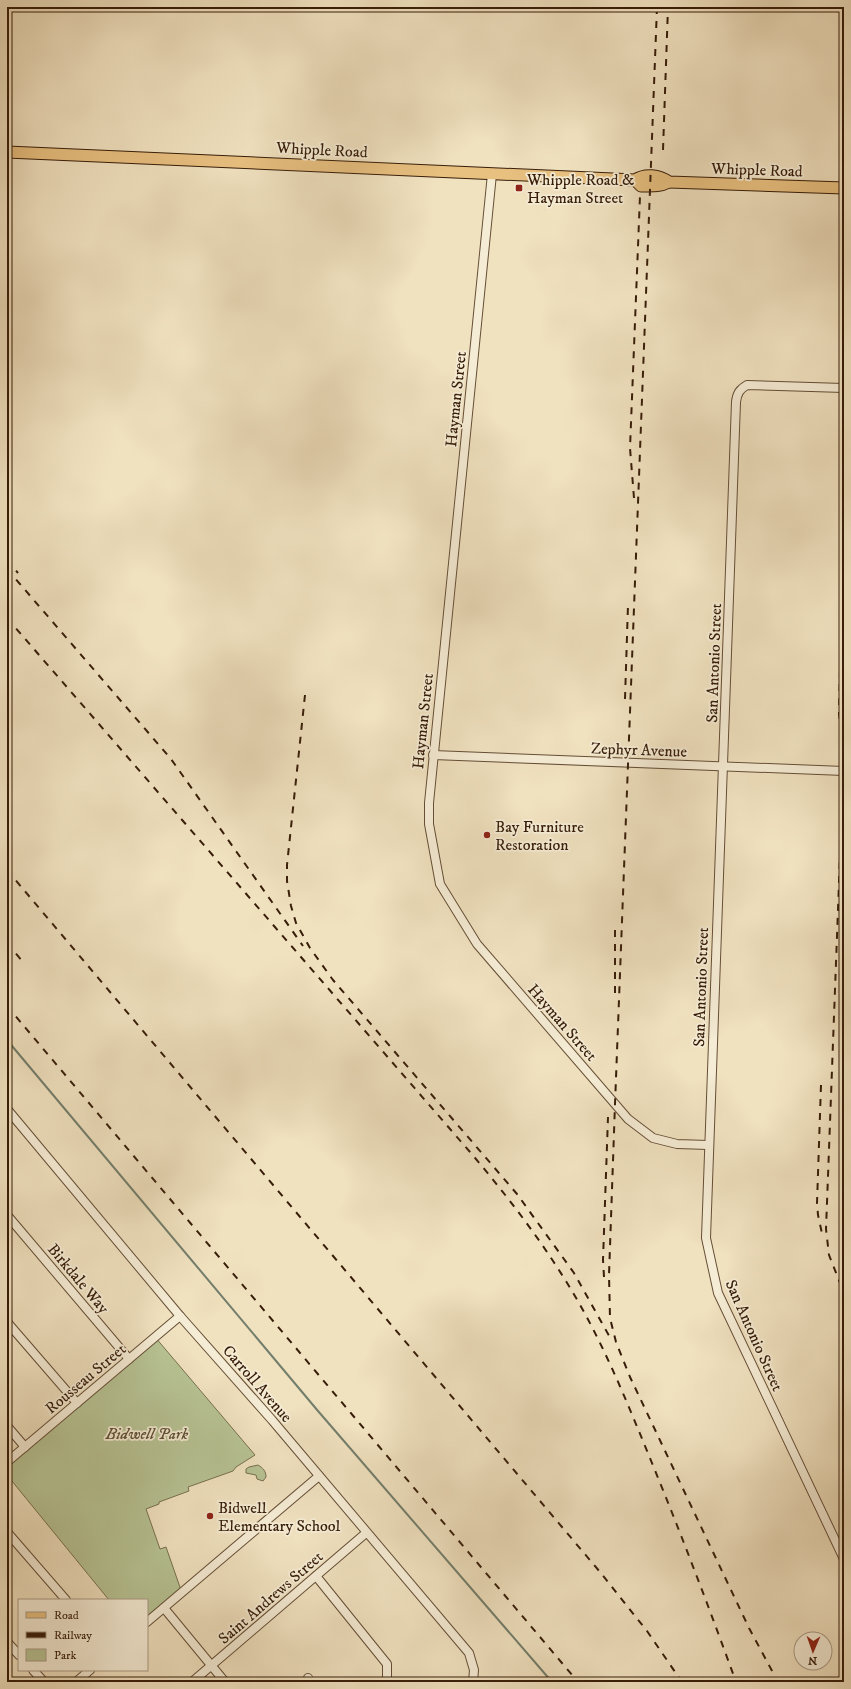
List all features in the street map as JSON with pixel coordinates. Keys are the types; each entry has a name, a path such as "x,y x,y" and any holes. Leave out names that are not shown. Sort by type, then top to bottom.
{"main road":[{"name":"Whipple Road","path":"7,152 635,180 641,176 661,176 669,182 844,188"}],"street":[{"name":"Hayman Street","path":"492,174 428,803 429,824 440,884 477,944 628,1119 653,1138 677,1144 708,1145"},
{"name":"San Antonio Street","path":"844,388 755,384 742,388 737,394 708,1145 706,1238 718,1293 844,1559"},
{"name":"Zephyr Avenue","path":"433,755 844,771"},
{"name":"Carroll Avenue","path":"8,1111 180,1316 319,1476 469,1653 474,1670 473,1682"},
{"name":"Birkdale Way","path":"7,1215 129,1359"},
{"name":"Rousseau Street","path":"7,1462 180,1316"},
{"path":"7,1322 77,1403"},
{"path":"7,1426 25,1447"},
{"path":"148,1621 319,1476"},
{"path":"7,1532 65,1599"},
{"name":"Saint Andrews Street","path":"192,1682 366,1533"},
{"path":"316,1576 386,1664 387,1682"},
{"path":"164,1608 225,1682"},
{"path":"9,1647 18,1654"},
{"path":"34,1671 44,1682"},
{"path":"76,1682 89,1671"}],"green space":[{"name":"Bidwell Park","path":"155,1337 255,1455 236,1467 233,1471 188,1487 189,1491 159,1502 159,1504 146,1509 160,1549 166,1547 182,1593 148,1621 148,1599 108,1599 7,1475 7,1462"},
{"path":"258,1465 265,1473 266,1477 263,1481 257,1479 256,1475 246,1473 246,1469 249,1467"}],"waterway":[{"path":"7,1040 318,1411 552,1682"}],"railway":[{"path":"657,7 615,1104 609,1275 610,1318 616,1342 630,1377 749,1628 778,1682"},
{"path":"663,150 668,7"},
{"path":"634,498 630,448 640,196"},
{"path":"7,560 18,573"},
{"path":"844,561 842,619 844,646"},
{"path":"7,569 171,759 303,946"},
{"path":"625,699 628,605"},
{"path":"7,618 470,1152 514,1206 555,1263 590,1323 619,1384 675,1521 736,1682"},
{"path":"840,670 839,713 843,756"},
{"path":"305,695 287,865 287,881 291,906 296,923 310,948 333,980 517,1194 574,1273 612,1341"},
{"path":"844,750 826,1229 829,1255 844,1293"},
{"path":"7,870 600,1572 647,1631 682,1682"},
{"path":"615,929 615,993"},
{"path":"7,943 23,962"},
{"path":"7,1006 578,1682"},
{"path":"821,1085 817,1203 823,1238"},
{"path":"604,1277 603,1260 608,1117"}],"place":[{"name":"Whipple Road & Hayman Street","path":"519,188"},
{"name":"Bay Furniture Restoration","path":"487,835"},
{"name":"Bidwell Elementary School","path":"210,1516"}]}
